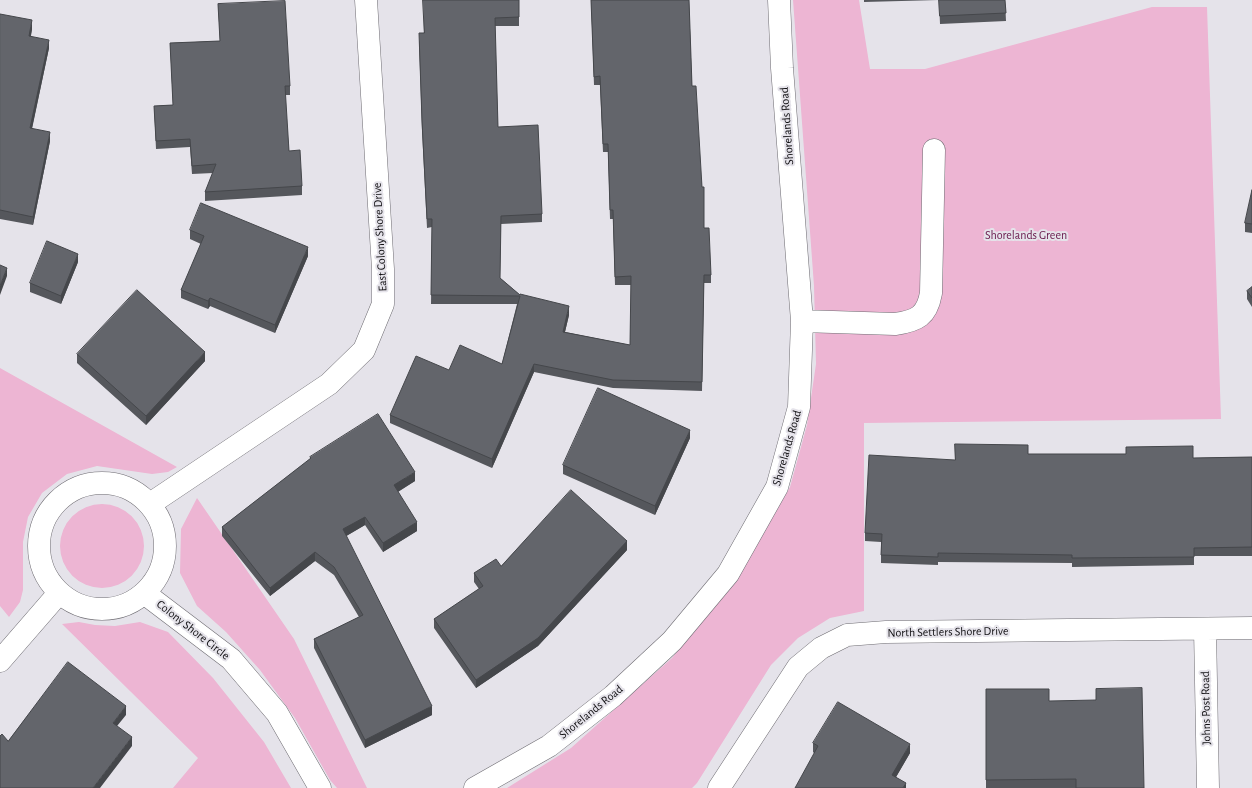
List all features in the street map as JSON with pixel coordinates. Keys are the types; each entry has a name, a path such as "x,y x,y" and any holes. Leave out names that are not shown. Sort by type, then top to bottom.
{"street":[{"name":"East Colony Shore Drive","path":"150,504 329,384 364,350 383,304 383,269 366,0"},
{"name":"Shorelands Road","path":"475,788 548,746 613,696 672,641 728,574 777,487 799,407 802,321 782,68 780,0"},
{"path":"802,321 895,324 917,319 925,311 929,303 931,293 934,150"},
{"path":"92,483 118,484 144,498 150,504 160,521 165,547 160,572 144,593 124,606 101,609 78,605 59,593 46,575 38,554 40,531 50,509 70,490 92,483"},
{"path":"0,661 59,593"},
{"name":"Colony Shore Circle","path":"144,593 231,659 277,713 320,788"},
{"name":"North Settlers Shore Drive","path":"719,788 798,668 821,648 847,635 886,632 1252,628"},
{"name":"Johns Post Road","path":"1205,629 1208,788"}],"green space":[{"name":"Shorelands Green","path":"793,0 859,0 870,69 925,69 1152,7 1207,7 1221,419 864,423 864,611 830,618 798,638 771,665 697,783 692,788 507,788 571,748 672,658 739,575 790,487 807,425 816,364 814,286"},
{"path":"0,368 177,467 168,472 152,474 97,466 67,474 42,493 28,517 23,542 23,590 20,602 9,617 0,606"},
{"path":"197,498 294,639 367,788 337,788 330,780 295,718 260,670 226,632 197,606 180,573 181,529"},
{"path":"102,504 118,507 132,516 141,530 144,546 141,562 132,576 118,585 102,588 86,585 72,576 63,562 60,546 63,530 72,516 86,507"},
{"path":"79,622 95,625 115,626 140,622 168,632 213,678 264,742 291,788 173,788 198,758 62,624"}],"building":[{"path":"423,0 519,0 519,17 495,18 498,127 538,125 542,214 501,216 500,278 520,295 569,306 563,332 630,345 631,276 615,277 613,210 610,210 608,144 603,144 600,76 594,77 591,0 689,0 692,86 696,86 702,187 704,187 704,228 709,228 711,275 704,275 702,382 613,380 534,364 492,459 390,415 416,356 449,370 460,345 502,364 520,296 431,295 432,219 427,219 419,33 424,33"},
{"path":"939,0 1005,0 1006,13 940,16"},
{"path":"285,1 290,86 285,86 289,151 300,150 302,186 205,192 216,164 192,166 190,139 156,141 154,106 173,105 170,43 220,41 218,4"},
{"path":"0,14 32,20 29,36 49,40 30,128 50,132 33,217 0,210"},
{"path":"1252,190 1252,224 1245,223"},
{"path":"201,203 308,247 275,325 210,298 208,301 181,290 204,236 190,230"},
{"path":"47,241 78,254 61,296 30,283"},
{"path":"0,265 7,268 0,286"},
{"path":"1252,287 1252,298 1247,291"},
{"path":"137,290 205,352 146,416 77,354"},
{"path":"598,388 690,430 655,506 563,465"},
{"path":"378,414 415,472 394,485 417,522 383,543 365,517 343,529 432,706 365,740 314,639 363,615 334,567 315,552 270,588 222,527 311,458 310,457"},
{"path":"955,444 1028,445 1028,454 1126,454 1126,447 1193,446 1193,458 1252,457 1252,547 1194,548 1194,557 1072,558 1072,555 938,553 938,557 881,555 882,534 865,533 869,455 955,460"},
{"path":"571,490 627,541 538,638 476,680 434,619 483,586 474,573 496,559 501,566"},
{"path":"68,662 126,706 113,723 132,737 93,788 0,788 0,736 2,734 8,741"},
{"path":"1142,688 1144,788 1076,788 1076,779 986,780 986,689 1049,689 1049,701 1096,700 1096,689"},
{"path":"838,702 910,744 892,775 906,783 903,788 795,788 818,746 813,743"}]}
